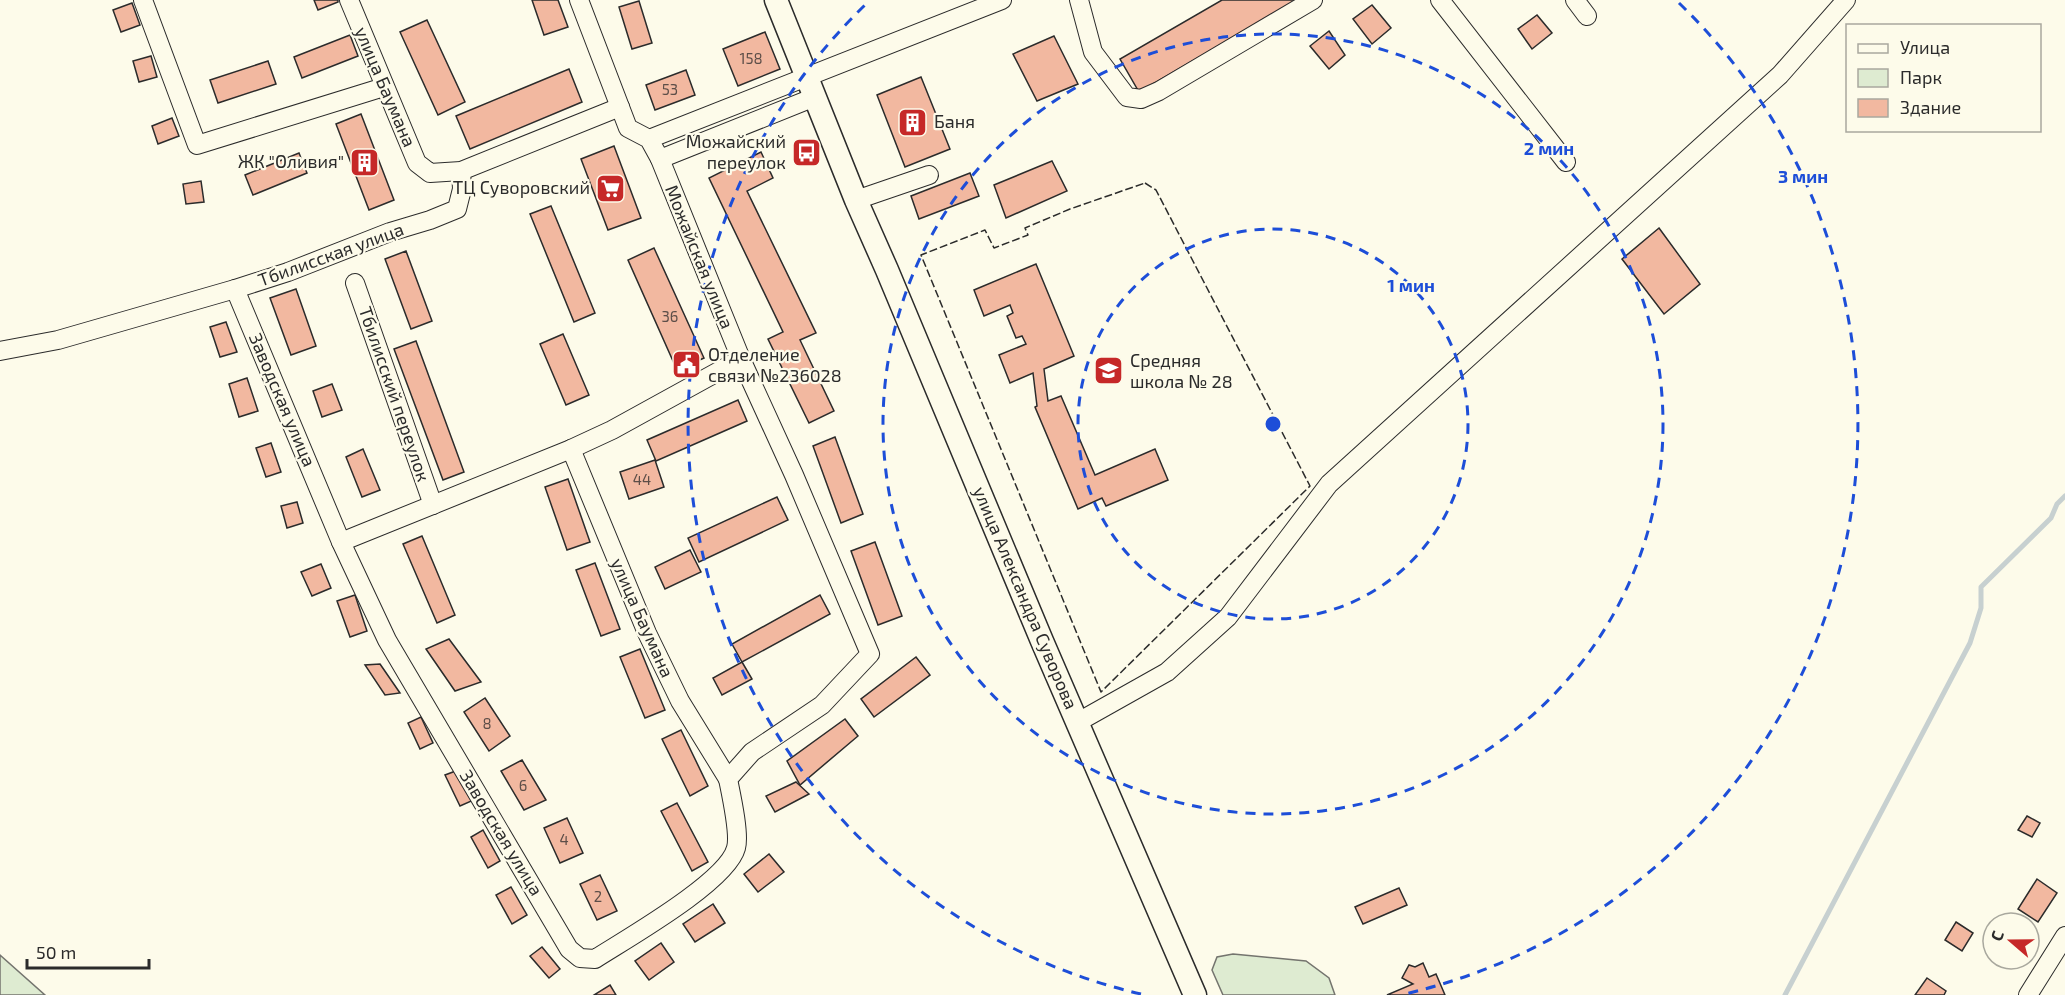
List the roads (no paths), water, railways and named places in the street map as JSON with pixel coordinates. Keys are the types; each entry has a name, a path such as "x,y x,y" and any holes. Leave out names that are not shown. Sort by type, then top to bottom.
{"main road":[{"name":"улица Александра Суворова","path":"776,0 856,200 1078,722 1098,776 1195,995"}],"street":[{"path":"143,0 196,145 384,87"},
{"name":"улица Баумана","path":"349,0 417,163 430,173 461,171"},
{"name":"Можайская улица","path":"579,0 628,128 648,139 660,159 741,359 794,475 870,654 822,705 752,752 728,779"},
{"path":"660,159 1002,0"},
{"path":"1079,0 1093,52 1127,97 1141,99 1159,91 1313,0"},
{"path":"1440,0 1566,162"},
{"path":"1575,0 1587,16"},
{"path":"1078,722 1167,672 1228,617 1329,484 1780,75 1846,0"},
{"path":"648,139 811,87"},
{"path":"461,171 620,107"},
{"name":"Тбилисская улица","path":"0,351 58,340 236,289 288,272 390,232 430,220 457,209 462,189 461,171"},
{"path":"856,200 929,175"},
{"name":"Тбилисский переулок","path":"355,283 433,505"},
{"name":"Заводская улица","path":"236,289 341,542 387,640 569,949 580,958 595,959 683,902 719,874 736,848 735,817 728,779"},
{"path":"341,542 571,449 612,430 741,359"},
{"name":"улица Баумана","path":"571,449 647,633 680,700 728,779"},
{"path":"2028,995 2065,936"}],"waterway":[{"path":"1785,995 1970,643 1981,608 1981,587 2051,518 2057,504 2065,496"}],"place":[{"name":"Баня","path":"913,122"},
{"name":"Можайский переулок","path":"807,152"},
{"name":"ЖК \"Оливия\"","path":"365,162"},
{"name":"ТЦ Суворовский","path":"611,188"},
{"name":"Отделение связи №236028","path":"687,365"},
{"name":"Средняя школа № 28","path":"1109,371"}]}
